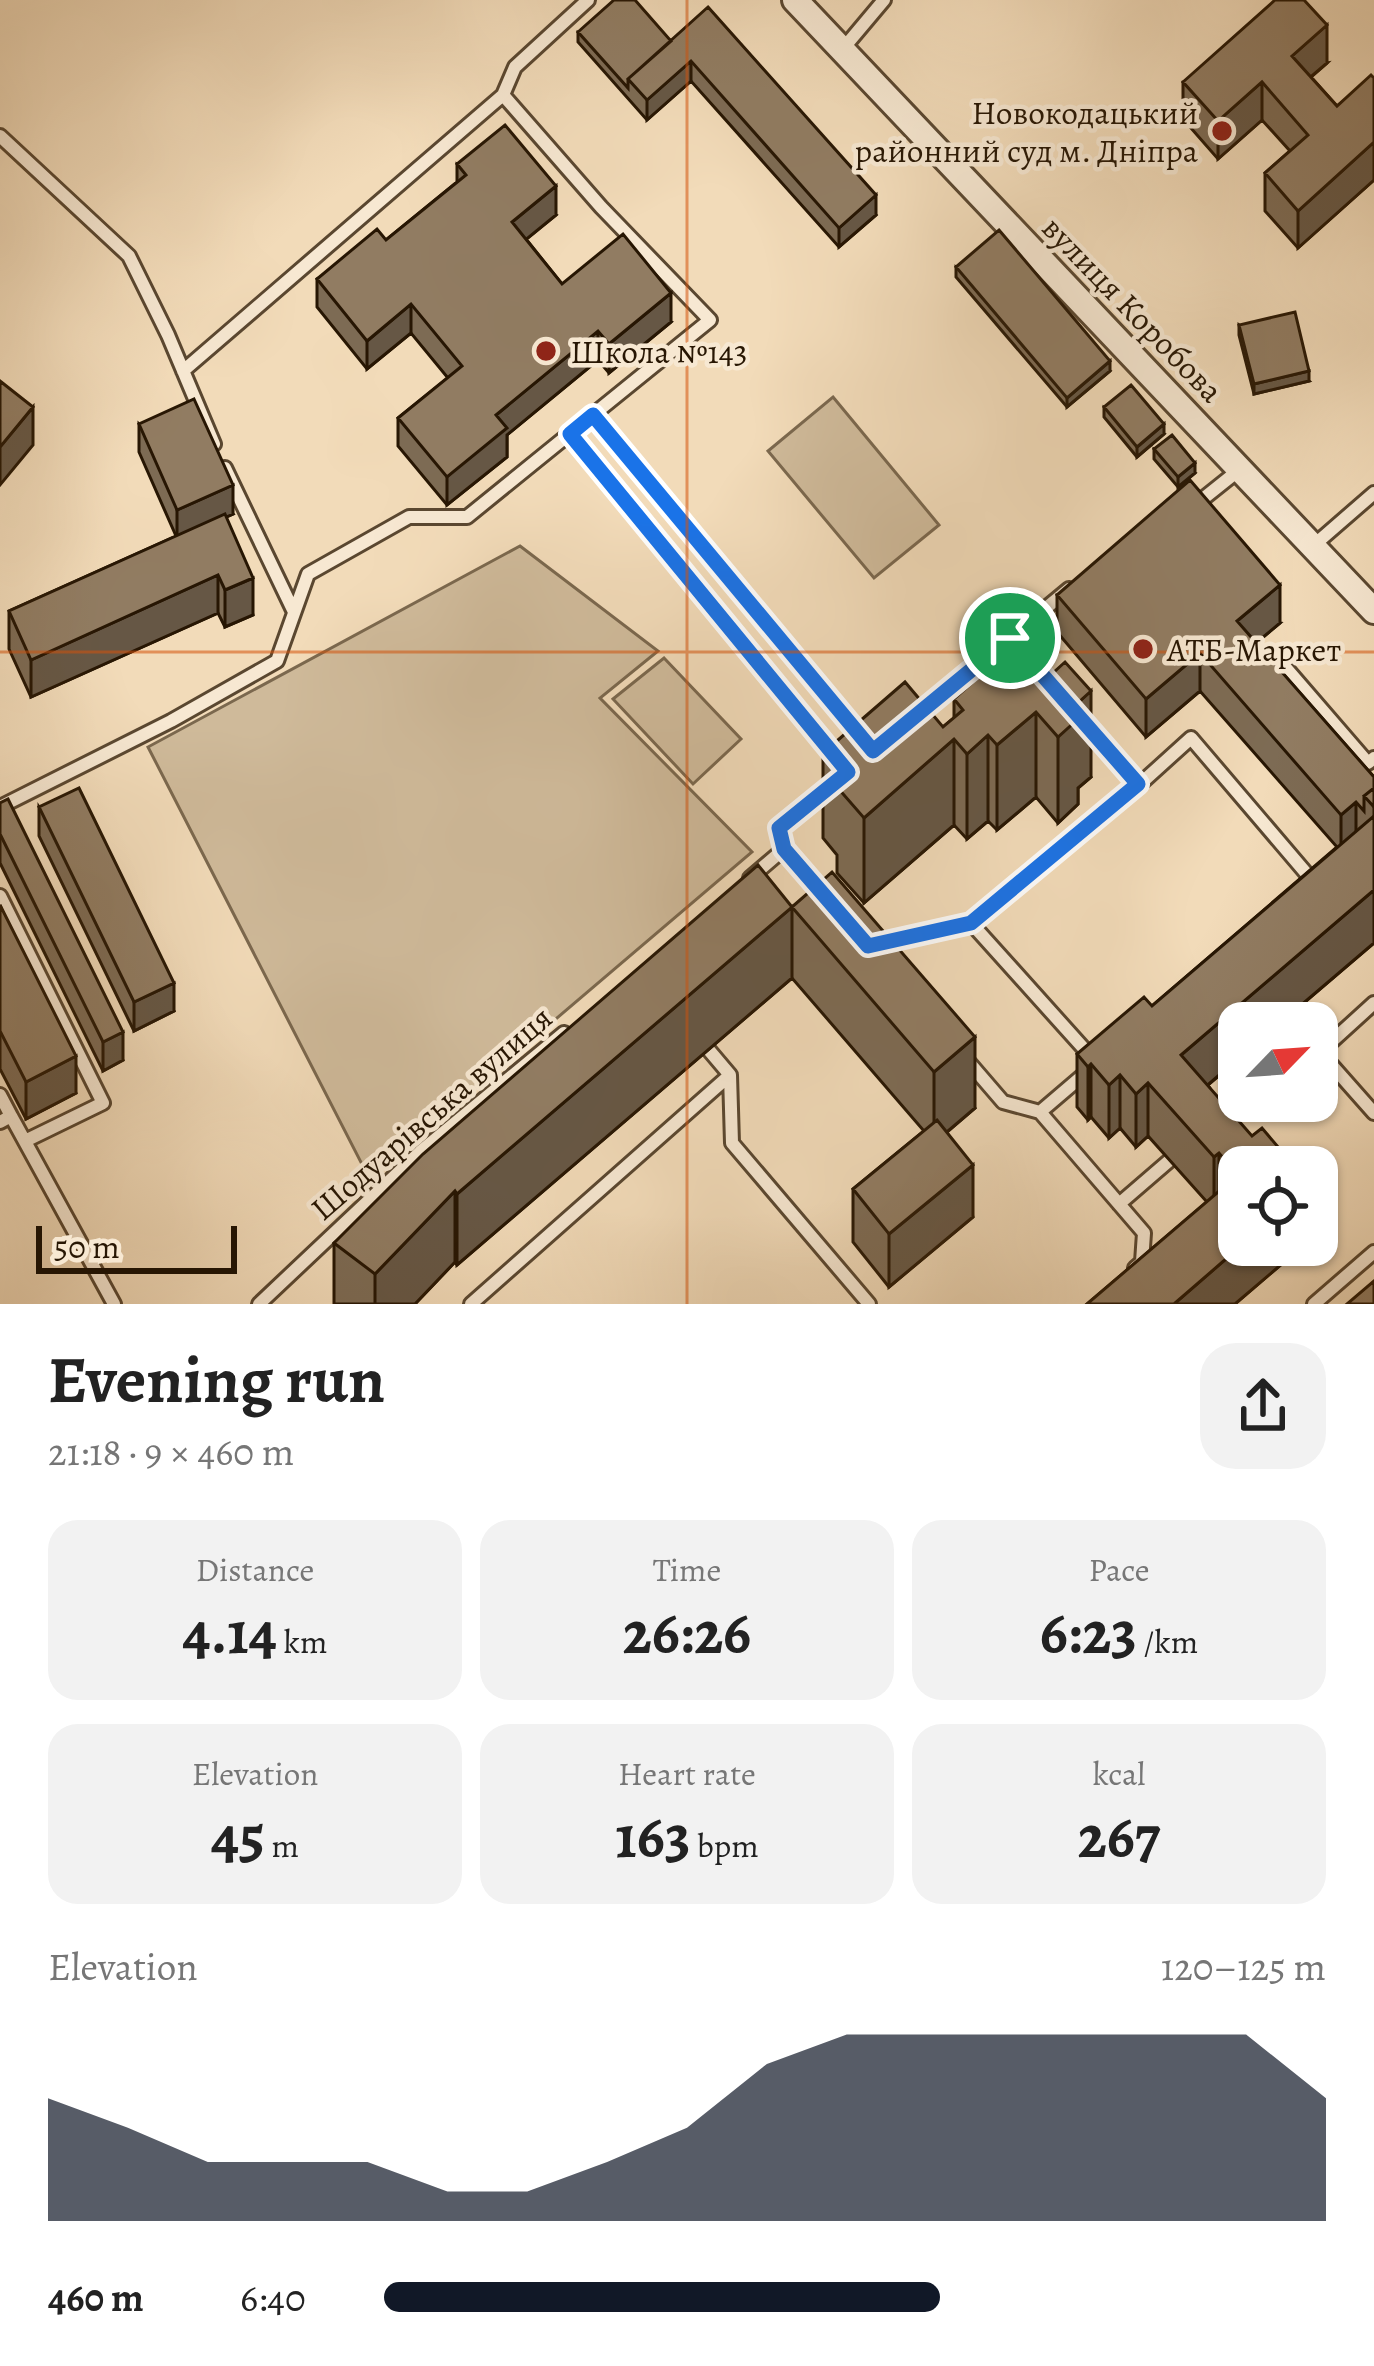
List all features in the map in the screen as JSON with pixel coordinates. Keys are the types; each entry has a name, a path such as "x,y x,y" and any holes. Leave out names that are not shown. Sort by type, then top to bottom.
{"street":[{"name":"вулиця Коробова","path":"795,0 1374,610"}],"lane":[{"path":"184,371 503,95 515,68 588,0"},
{"path":"842,50 884,0"},
{"path":"0,808 278,661 308,574 409,517 467,517 710,320 601,207 503,95"},
{"path":"0,136 129,256 295,613"},
{"path":"593,415 873,751"},
{"path":"570,434 848,772 779,828 784,849 840,914"},
{"path":"1172,513 1192,507 1240,469"},
{"path":"1312,546 1374,493"},
{"path":"907,723 1082,578"},
{"path":"1010,638 1138,784"},
{"path":"1279,660 1368,763 1374,758"},
{"path":"883,964 868,946 971,923 1191,738 1312,880"},
{"path":"732,893 784,849"},
{"path":"1294,896 1328,868"},
{"path":"0,896 103,1102 25,1142"},
{"path":"971,923 1097,1063"},
{"path":"1338,1034 1374,1003"},
{"name":"Шодуарівська вулиця","path":"259,1304 419,1152 580,1019"},
{"path":"1040,1112 1115,1048"},
{"path":"708,1049 730,1075 732,1142 868,1304"},
{"path":"958,1050 1003,1102 1040,1112 1144,1233 1142,1262 1126,1276"},
{"path":"1338,1074 1374,1113"},
{"path":"471,1304 730,1075"},
{"path":"0,1095 5,1119 25,1142 114,1304"},
{"path":"1202,1132 1218,1118"},
{"path":"1119,1204 1170,1160"},
{"path":"1313,1304 1374,1252"}],"shaded area":[{"path":"833,397 939,525 874,578 768,451"},
{"path":"520,546 658,651 600,698 752,852 369,1178 148,747"},
{"path":"664,658 741,739 693,784 613,699"}],"building":[{"path":"614,0 635,0 671,41 628,79 628,88 578,32"},
{"path":"1275,0 1304,0 1327,25 1292,56 1337,106 1371,75 1374,78 1374,142 1298,211 1265,173 1308,135 1262,82 1218,121 1183,82"},
{"path":"708,7 876,195 839,228 691,61 647,100 628,79"},
{"path":"505,125 556,186 512,222 562,284 623,234 671,293 609,344 598,331 496,415 507,428 447,477 398,418 462,366 411,304 367,341 317,279 377,229 386,240 466,175 457,164"},
{"path":"999,230 1110,361 1067,398 956,267"},
{"path":"1295,312 1309,371 1254,384 1239,325"},
{"path":"0,381 33,407 0,447"},
{"path":"1131,385 1164,424 1137,447 1104,407"},
{"path":"194,399 233,485 177,510 139,424"},
{"path":"1172,435 1195,463 1178,477 1154,449"},
{"path":"1190,480 1280,585 1237,621 1374,777 1374,788 1364,796 1364,811 1356,802 1341,815 1200,653 1146,699 1057,595"},
{"path":"225,514 253,578 225,590 218,575 31,660 9,611"},
{"path":"1024,657 1044,681 1065,662 1091,691 1070,710 1078,719 1058,737 1036,712 997,745 988,735 967,754 954,739 864,818 837,787 846,780 823,753 905,682 943,727 963,710 954,699 997,661 1006,672"},
{"path":"79,788 174,983 134,1002 39,807"},
{"path":"1374,788 1374,807 1364,796"},
{"path":"8,799 123,1032 103,1042 0,834 0,803"},
{"path":"1374,816 1374,890 1243,1002 1218,1002 1218,1023 1181,1055 1218,1097 1218,1122 1240,1122 1252,1136 1262,1128 1277,1146 1218,1146 1214,1157 1148,1083 1136,1094 1120,1075 1109,1085 1077,1054 1144,997 1152,1006"},
{"path":"758,865 792,907 457,1194 455,1191 375,1274 334,1243 423,1154"},
{"path":"832,872 975,1037 934,1072 792,907"},
{"path":"0,905 76,1056 26,1082 0,1031"},
{"path":"937,1120 973,1165 889,1234 853,1189"},
{"path":"1218,1192 1218,1266 1174,1304 1087,1304"},
{"path":"1374,1281 1374,1304 1347,1304"}],"place":[{"name":"Новокодацький районний суд м. Дніпра","path":"1222,131"},
{"name":"Школа №143","path":"546,351"},
{"name":"АТБ-Маркет","path":"1143,649"}],"route":[{"path":"593,415 873,751 1010,638 1138,784 971,923 868,946 784,849 779,828 848,772 570,434 593,415"}]}
